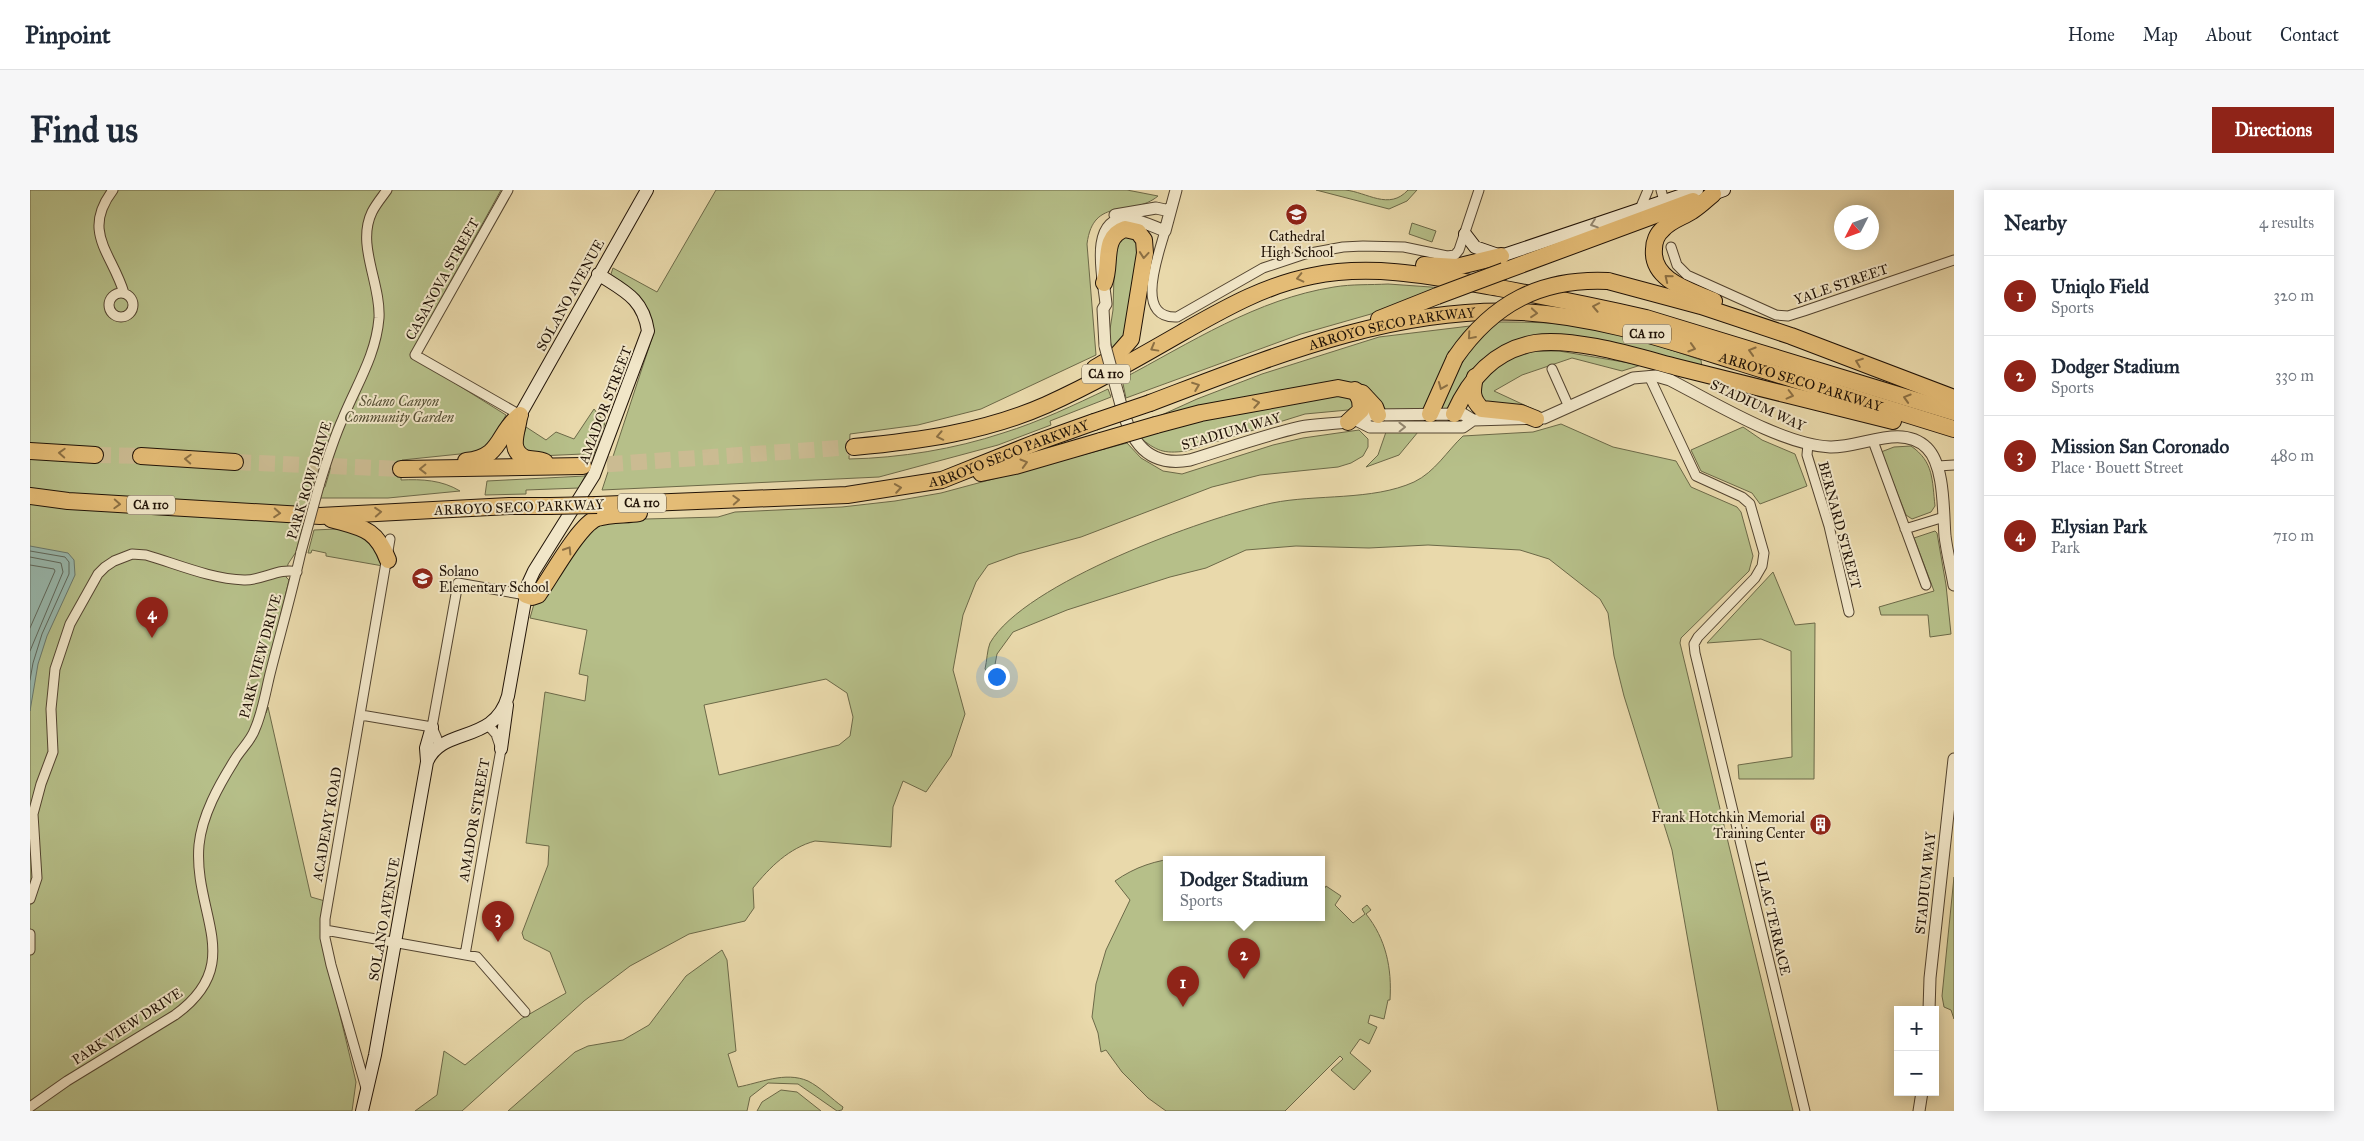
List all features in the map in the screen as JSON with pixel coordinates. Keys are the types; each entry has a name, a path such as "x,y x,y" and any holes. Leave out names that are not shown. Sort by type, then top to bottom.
{"highway":[{"path":"1330,338 1437,296 1502,263 1719,192"},
{"path":"1719,192 1692,211 1673,221 1657,235 1653,252 1659,270 1674,283 1791,336"},
{"path":"966,431 1068,383 1103,364 1125,347 1132,334 1145,253 1144,240 1138,232 1125,229 1112,238 1109,246 1108,274 1104,283"},
{"path":"1348,270 1386,262 1456,267 1502,263"},
{"name":"ARROYO SECO PARKWAY","path":"854,447 911,441 966,431 1044,406 1252,294 1288,281 1348,270 1418,273 1612,310 1646,318 1954,412"},
{"path":"1430,414 1454,358 1481,325 1498,310 1517,298 1562,283 1587,280 1608,280 1701,306 1791,336 1954,398"},
{"name":"ARROYO SECO PARKWAY","path":"30,498 320,516 509,506 688,502 847,495 942,480 1035,443 1330,338 1398,322 1464,315 1520,312 1585,319 1645,333 1954,431"},
{"path":"1454,414 1467,388 1490,362 1522,346 1536,343 1571,344 1632,356 1923,428 1954,431"},
{"path":"1476,376 1472,394 1475,402 1482,409 1521,413 1536,419"},
{"path":"942,480 1015,466 1200,413 1338,388 1355,390 1370,399 1378,411 1378,415"},
{"path":"1353,421 1361,410 1360,400 1355,390"},
{"path":"520,415 514,435 514,443 518,451 525,458 539,459 560,467"},
{"path":"446,468 464,461 484,458 491,453 510,422 520,415"},
{"path":"30,451 95,455"},
{"path":"141,456 235,462"},
{"path":"401,469 583,466"},
{"path":"526,595 532,597 538,594 578,534 595,518 627,515 688,502"},
{"path":"320,516 364,528 372,533 382,546 388,560"}],"main road":[{"name":"SOLANO AVENUE","path":"520,415 647,190"},
{"path":"1465,234 1475,247 1502,263 1640,209 1662,195 1697,190"},
{"name":"AMADOR STREET","path":"488,725 502,713 508,696 526,595 534,571 586,489 603,458 618,407 648,330 646,315 637,302 598,274"},
{"path":"502,749 508,696"},
{"path":"433,754 488,725"},
{"name":"SOLANO AVENUE","path":"367,1090 433,754 426,748 432,727"},
{"path":"363,1110 367,1090"}],"street":[{"path":"113,190 99,216 98,233 104,252 120,281 124,293"},
{"name":"PARK ROW DRIVE","path":"301,552 319,486 334,441 363,378 373,346 379,317 378,298 367,242 367,226 372,213 387,190"},
{"name":"CASANOVA STREET","path":"508,190 415,355 520,415"},
{"path":"1176,190 1155,271 1151,299 1160,313 1167,317 1176,317 1248,276 1292,257 1325,249 1363,246 1404,247 1451,257 1459,250 1479,190"},
{"path":"1640,209 1648,190"},
{"name":"STADIUM WAY","path":"1103,309 1099,304 1094,251 1098,229 1111,217 1121,213 1156,208 1170,211"},
{"name":"STADIUM WAY","path":"1165,230 1131,220 1121,220 1110,226 1101,243 1106,304 1103,309 1105,346 1125,421 1132,437 1144,450 1170,462 1190,460 1299,428 1353,421 1370,415 1463,414 1473,420 1536,419 1569,407 1633,378 1649,376 1666,379 1780,435 1808,444 1837,446 1898,435 1916,440 1929,450 1938,466 1954,584"},
{"name":"YALE STREET","path":"1671,247 1678,265 1687,275 1782,316 1804,312 1954,260"},
{"path":"1552,369 1569,407"},
{"name":"LILAC TERRACE","path":"1649,376 1696,476 1742,497 1750,504 1764,554 1762,566 1755,578 1698,637 1694,644 1805,1111"},
{"name":"STADIUM WAY","path":"1353,421 1370,427 1463,427 1473,420"},
{"path":"1873,441 1926,585"},
{"name":"BERNARD STREET","path":"1808,444 1807,456 1829,526 1850,612"},
{"path":"1938,466 1954,465"},
{"path":"1905,529 1944,517"},
{"name":"ACADEMY ROAD","path":"367,1090 331,965 325,920 388,560 390,539"},
{"name":"PARK VIEW DRIVE","path":"30,1107 174,1015 191,1003 203,989 214,959 212,935 200,882 199,854 202,828 209,809 233,762 255,730 301,552"},
{"path":"30,899 37,878 33,814 41,784 53,752 52,709 55,669 70,624 98,574 114,560 136,554 146,555 228,579 246,580 261,578 288,570 297,572"},
{"path":"433,754 432,727 458,583 526,595"},
{"path":"361,715 432,727"},
{"name":"AMADOR STREET","path":"465,955 502,749 496,734 488,725"},
{"name":"STADIUM WAY","path":"1929,1006 1930,978 1954,759"},
{"path":"325,930 477,957 525,1012"},
{"path":"30,934 30,950"},
{"path":"1920,1111 1922,1096"}],"green space":[{"name":"Solano Canyon Community Garden","path":"30,190 501,190 410,355 506,415 488,447 479,452 402,460 401,480 432,481 446,484 460,491 388,498 310,498 296,552 288,564 286,577 289,580 261,696 266,713 268,707 311,897 325,901 328,965 356,1082 352,1111 30,1111","holes":["317,460 333,460 325,487 313,486"]},
{"path":"716,190 1127,190 1158,196 1137,206 1105,213 1097,219 1091,229 1087,244 1096,355 981,409 918,425 850,434 849,459 907,455 966,444 1030,424 1108,389 1111,397 1050,421 1051,425 998,445 879,477 602,490 653,335 646,308 610,277 613,268 657,292"},
{"path":"1316,190 1353,191 1386,200 1401,196 1408,190 1417,190 1407,201 1389,209"},
{"path":"1412,223 1436,231 1432,242 1409,234"},
{"path":"1123,234 1133,236 1138,242 1138,253 1125,338 1113,352 1109,336 1113,310 1115,241"},
{"path":"1388,284 1445,288 1399,306 1301,334 1126,398 1122,379 1199,337 1251,312 1278,301 1334,287"},
{"path":"1495,322 1555,323 1605,331 1701,360 1702,368 1513,342 1451,409 1444,411 1440,406 1465,356"},
{"path":"1470,326 1450,355 1425,409 1382,410 1358,385 1155,418 1197,399 1262,374 1379,337"},
{"path":"1534,351 1559,351 1641,365 1622,371 1572,358 1522,375 1494,391 1535,410 1481,404 1481,377 1515,356"},
{"path":"1334,394 1352,399 1354,406 1348,410 1305,414 1186,451 1166,452 1151,446 1139,437 1158,429"},
{"path":"594,409 605,423 585,476 583,454 538,456 520,448 526,427 546,440 556,432 574,439"},
{"path":"1561,424 1613,447 1676,461 1691,487 1737,507 1741,512 1753,556 1749,571 1681,638 1680,643 1793,1111 1718,1111 1672,850 1624,696 1614,656 1608,613 1600,599 1549,559 1520,550 1428,545 1369,548 1296,546 1246,550 1206,568 1170,577 1067,610 1013,632 997,654 993,675 985,669 990,643 1009,620 1039,598 1076,576 1118,556 1204,523 1272,503 1362,495 1398,488 1414,482 1428,473 1463,436 1533,432"},
{"path":"1743,427 1762,440 1795,454 1807,486 1760,504 1752,493 1701,471 1691,450"},
{"path":"1359,430 1368,439 1368,447 1363,456 1351,463 1338,467 1260,475 1212,487 1081,537 1018,554 988,565 976,582 963,615 953,670 965,714 951,756 926,792 903,781 893,807 891,847 815,841 797,848 773,866 753,888 754,908 745,921 689,934 630,966 584,1001 462,1111 415,1111 437,1095 444,1051 465,1065 521,1019 566,993 550,952 524,939 522,933 548,865 549,846 526,843 545,692 585,701 588,676 579,674 587,630 530,618 534,604 579,537 610,520 718,517 735,512 842,507 895,501 941,493 1127,443 1141,458 1163,471 1182,474 1273,445 1303,438","holes":["826,679 847,693 853,717 850,736 839,745 719,775 704,705"]},
{"path":"1386,432 1418,432 1399,455 1366,467 1378,455"},
{"path":"1911,446 1919,452 1928,465 1935,506 1931,512 1912,519 1906,515 1881,452 1894,447"},
{"path":"585,476 579,488 526,490 526,494 485,495 487,481"},
{"path":"336,529 357,531 368,536 383,566 326,556 326,553 312,550 311,553 308,553 314,530"},
{"path":"1935,531 1937,533 1946,585 1951,634 1930,637 1928,615 1881,615 1879,607 1934,591 1914,538"},
{"path":"1773,572 1795,625 1815,623 1814,779 1739,779 1738,765 1792,757 1791,651 1761,639 1707,643"},
{"path":"1163,860 1163,921 1325,921 1326,886 1341,896 1335,905 1353,923 1365,914 1362,909 1367,905 1371,910 1366,914 1383,944 1389,965 1390,1000 1388,1000 1384,1019 1370,1015 1368,1023 1377,1027 1369,1044 1360,1039 1350,1053 1371,1071 1354,1090 1331,1070 1343,1059 1340,1056 1285,1111 1166,1111 1148,1098 1122,1072 1106,1050 1101,1052 1098,1033 1092,1017 1096,984 1106,950 1130,900 1115,881 1146,865"},
{"path":"1954,877 1954,1019 1951,1010 1944,1007 1942,996"},
{"path":"722,950 727,960 736,1051 728,1054 738,1087 782,1077 799,1078 808,1081 821,1090 843,1107 842,1110 837,1111 798,1084 768,1083 750,1097 747,1111 508,1111 575,1052 588,1046 623,1040 649,1025 686,976"},
{"path":"781,1090 797,1092 821,1111 757,1111 762,1102"}],"water":[{"path":"30,546 68,553 74,560 75,575 47,636 38,664 30,711"}],"tunnel":[{"path":"583,466 854,447"},
{"path":"95,455 141,456"},
{"path":"235,462 401,469"}],"place":[{"name":"Cathedral High School","path":"1297,214"},
{"name":"Solano Elementary School","path":"423,579"},
{"name":"Elysian Park","path":"152,638"},
{"name":"Frank Hotchkin Memorial Training Center","path":"1821,825"},
{"name":"Mission San Coronado","path":"498,942"},
{"name":"Dodger Stadium","path":"1244,979"},
{"name":"Uniqlo Field","path":"1183,1007"}]}
